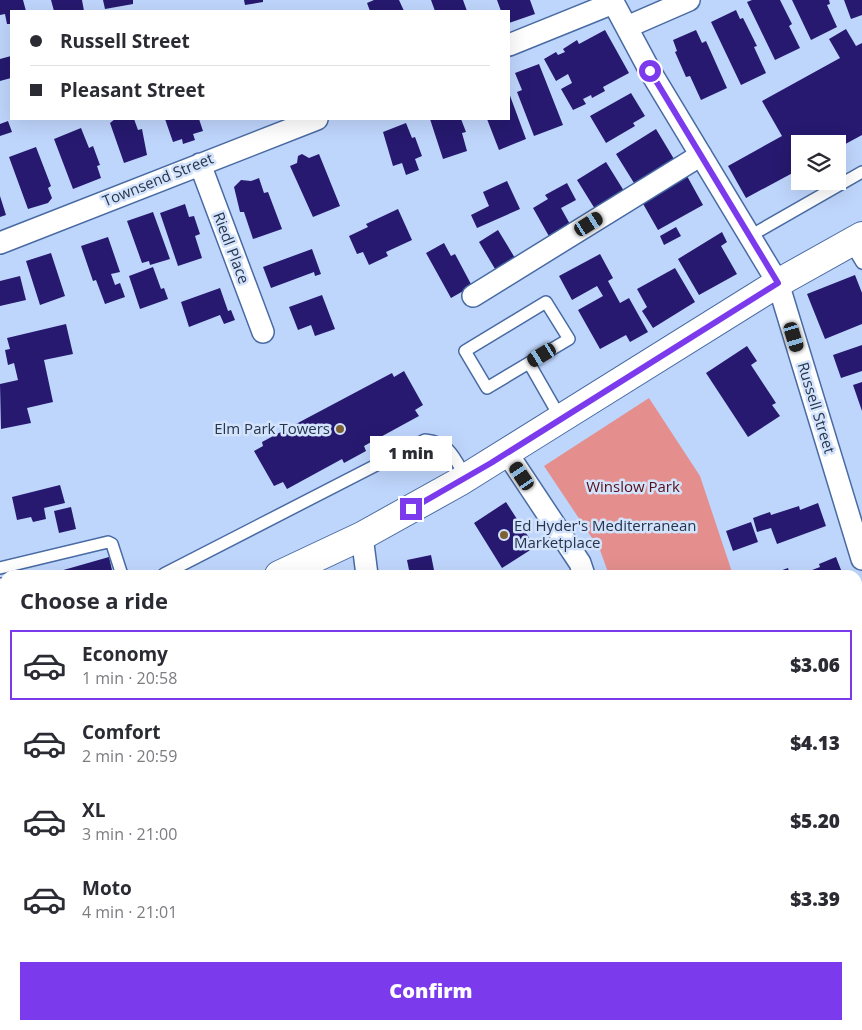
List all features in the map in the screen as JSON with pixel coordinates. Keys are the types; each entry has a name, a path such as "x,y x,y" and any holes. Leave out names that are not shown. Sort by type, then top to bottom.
{"main road":[{"path":"290,570 362,536 466,478 778,283 858,247"}],"street":[{"path":"626,27 689,0"},
{"path":"510,45 613,2"},
{"name":"Russell Street","path":"613,2 701,155 778,283 862,559"},
{"name":"Townsend Street","path":"0,243 314,120"},
{"path":"473,296 701,155"},
{"name":"Riedl Place","path":"200,164 263,332"},
{"path":"507,453 580,563 582,570"},
{"path":"362,536 366,570"}],"lane":[{"path":"750,236 862,172"},
{"path":"546,302 569,339 528,363 488,388 465,351 546,302"},
{"path":"528,363 561,419"},
{"path":"172,570 425,440 438,441 448,449 466,478"},
{"path":"0,568 108,542 112,544 120,570"}],"green space":[{"name":"Winslow Park","path":"649,398 700,476 731,570 607,570 600,550 544,466"}],"building":[{"path":"0,0 23,0 26,10 10,10 10,24 7,24 5,14 0,15"},
{"path":"51,0 82,0 84,10 54,10"},
{"path":"103,0 133,0 133,4 105,9"},
{"path":"244,0 263,0 263,2 245,5"},
{"path":"374,0 399,0 404,10 370,10 367,3"},
{"path":"431,0 463,0 467,10 435,10"},
{"path":"497,0 530,0 535,14 510,23 510,10 501,10"},
{"path":"752,0 780,0 792,24 789,26 800,48 775,60 747,2"},
{"path":"792,0 829,0 830,4 827,5 837,27 811,40"},
{"path":"844,0 862,0 862,15 851,19"},
{"path":"736,10 740,19 743,18 757,46 754,47 766,73 741,85 711,22"},
{"path":"846,29 856,46 862,43 862,135 846,144 846,135 791,135 791,174 746,198 728,166 782,136 762,101 840,58 829,39"},
{"path":"605,30 629,73 603,87 605,91 592,98 591,95 583,99 586,104 573,110 561,89 572,83 568,74 556,81 544,59 556,52 558,55 565,52 563,49 577,40 579,44"},
{"path":"696,30 702,43 706,41 727,88 701,100 690,76 686,77 675,52 677,51 673,40"},
{"path":"10,56 10,78 0,81 0,59"},
{"path":"539,64 563,125 534,136 517,92 522,90 515,73"},
{"path":"631,93 645,116 633,123 635,126 606,143 590,116"},
{"path":"510,96 526,139 499,150 487,120 510,120"},
{"path":"114,120 134,120 138,130 142,129 147,155 124,163 110,123"},
{"path":"165,120 199,120 203,131 193,134 195,140 183,144 182,139 173,142"},
{"path":"430,120 461,120 466,132 462,133 467,151 443,159"},
{"path":"8,121 12,132 0,136 0,124"},
{"path":"406,123 412,138 415,137 422,156 415,159 419,170 406,175 402,163 393,166 383,132"},
{"path":"81,128 89,148 93,146 100,165 97,166 101,178 73,189 54,139"},
{"path":"656,129 674,159 634,183 616,154"},
{"path":"36,147 51,186 48,188 52,198 48,203 28,209 9,157"},
{"path":"302,154 309,158 319,154 340,206 313,217 290,166 297,163 298,156"},
{"path":"606,162 624,191 595,209 577,180"},
{"path":"687,176 703,205 658,230 642,202"},
{"path":"259,178 264,193 268,192 282,229 253,239 244,212 240,212 234,187 241,180 251,181"},
{"path":"507,181 520,209 477,228 471,215 489,206 483,192"},
{"path":"567,183 576,200 561,208 571,226 550,238 533,208 548,199 545,195"},
{"path":"0,196 6,215 0,217"},
{"path":"185,204 189,217 194,216 200,234 195,236 202,258 178,266 160,213"},
{"path":"398,209 412,240 386,252 388,256 369,265 363,252 357,254 349,236 368,227 366,224"},
{"path":"153,212 170,259 150,265 149,261 142,263 127,221"},
{"path":"676,227 681,236 664,245 660,236"},
{"path":"498,230 518,263 498,274 479,242"},
{"path":"722,232 727,242 721,246 737,274 699,295 678,259"},
{"path":"108,237 120,272 111,274 115,285 120,283 125,297 105,304 96,280 93,281 81,246"},
{"path":"444,243 451,256 455,254 472,286 451,298 426,253"},
{"path":"312,249 321,274 315,276 314,272 271,288 263,267"},
{"path":"51,253 65,296 40,305 26,261"},
{"path":"600,254 613,278 608,281 620,303 629,298 648,332 630,342 626,335 600,349 578,310 603,296 597,286 572,300 559,276"},
{"path":"153,267 161,289 164,288 168,299 140,309 129,276"},
{"path":"675,268 695,302 653,328 642,311 647,307 637,289"},
{"path":"855,275 862,293 862,324 825,339 807,294"},
{"path":"20,276 26,300 0,306 0,281"},
{"path":"220,288 228,311 231,310 235,320 224,324 220,315 189,327 181,302"},
{"path":"322,295 335,329 315,336 311,325 298,330 289,307"},
{"path":"66,324 73,354 44,360 53,402 27,408 31,423 1,429 0,384 18,380 14,363 8,365 5,350 10,349 7,338"},
{"path":"862,345 862,371 841,378 833,355"},
{"path":"747,346 757,361 751,365 776,403 772,405 780,416 748,437 706,373"},
{"name":"Elm Park Towers","path":"404,371 423,405 415,410 419,416 364,446 366,451 344,463 342,459 287,489 283,482 274,486 254,451 263,446 262,442 392,373 394,377"},
{"path":"862,382 862,411 853,385"},
{"path":"60,485 65,503 44,508 46,519 33,522 31,517 17,520 12,497"},
{"name":"Ed Hyder's Mediterranean Marketplace","path":"506,502 535,547 502,568 474,523"},
{"path":"818,503 826,526 777,544 771,528 757,532 753,518 770,512 771,515 799,506 800,510"},
{"path":"71,507 76,529 59,533 54,511"},
{"path":"751,522 758,542 733,551 726,531"},
{"path":"431,555 434,570 409,570 407,560"},
{"path":"109,557 112,570 64,570"},
{"path":"836,557 841,570 812,570 820,567 819,564"}],"place":[{"name":"Elm Park Towers","path":"340,429"},
{"name":"Ed Hyder's Mediterranean Marketplace","path":"504,535"}],"route":[{"path":"411,509 491,463 778,283 650,71"}]}
